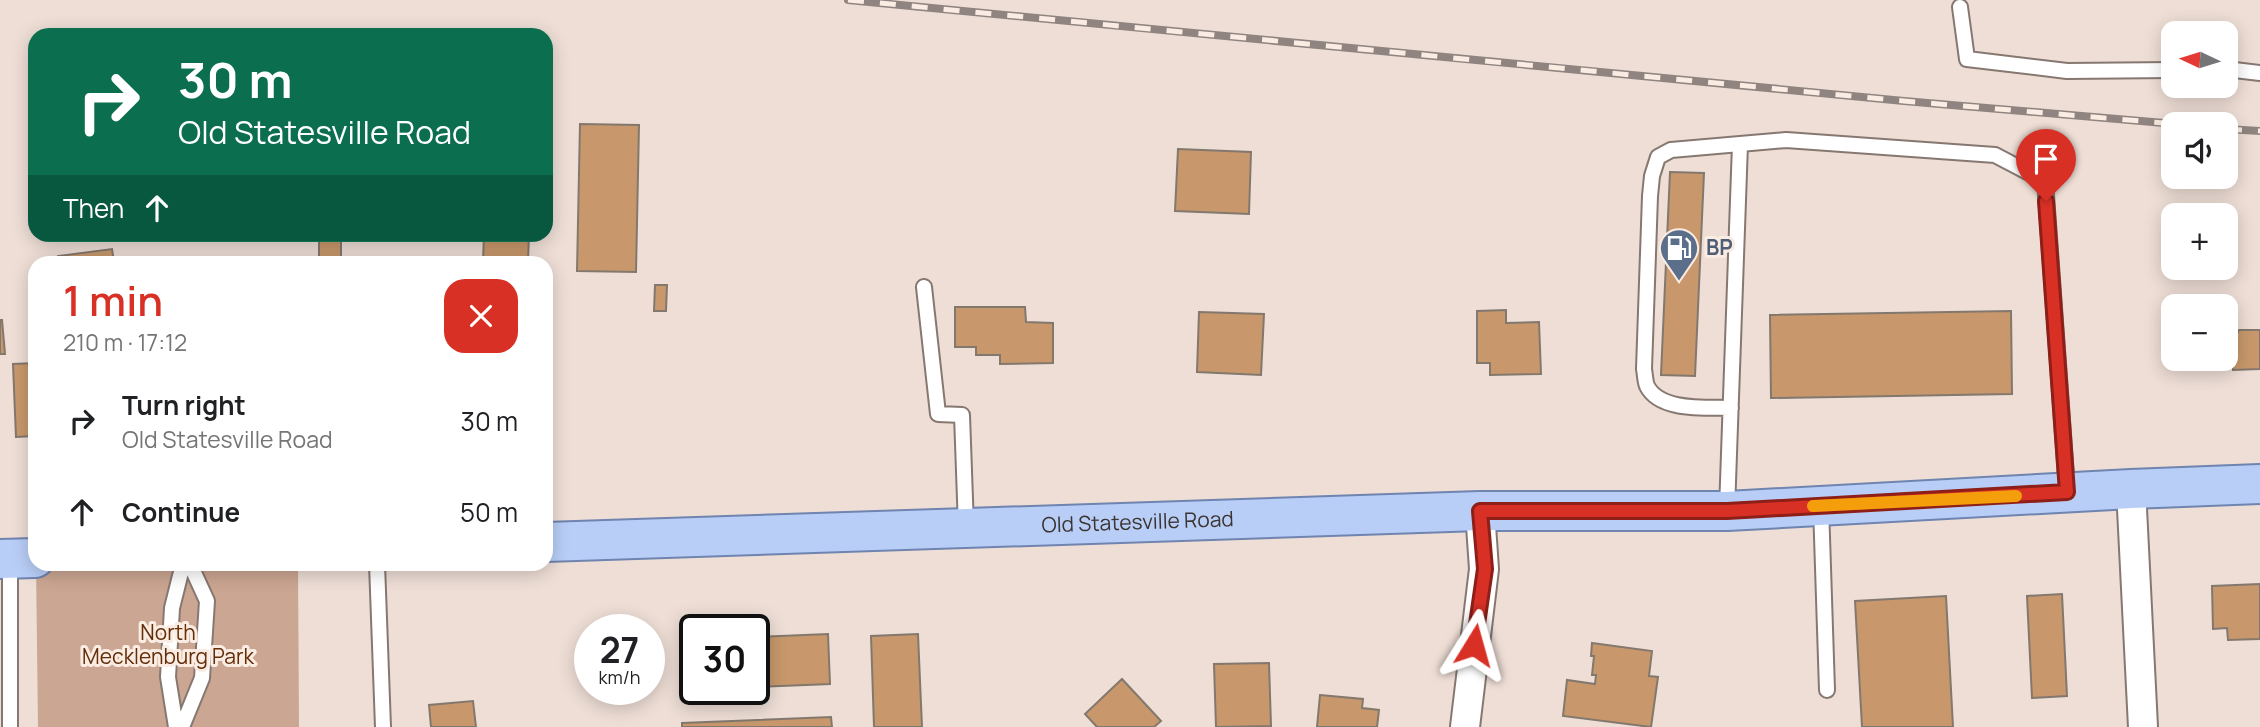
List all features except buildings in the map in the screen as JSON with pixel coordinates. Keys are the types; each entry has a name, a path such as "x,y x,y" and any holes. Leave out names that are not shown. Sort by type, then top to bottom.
{"main road":[{"name":"Old Statesville Road","path":"553,542 1480,511 1727,511 2260,484"}],"street":[{"path":"2131,489 2143,727"},
{"path":"1465,727 1485,569 1480,511"}],"lane":[{"path":"1960,8 1967,59 2067,71 2161,70"},
{"path":"2238,70 2260,72"},
{"path":"1731,408 1678,405 1660,399 1648,387 1644,369 1650,196 1658,157 1671,150 1786,140 1995,155 2045,181 2067,492"},
{"path":"1727,511 1740,144"},
{"path":"924,287 938,414 962,415 966,528"},
{"path":"1821,506 1827,690"},
{"path":"10,727 15,559"},
{"path":"176,727 168,677 172,607 181,571"},
{"path":"182,727 202,678 207,601 193,571"},
{"path":"377,571 383,727"}],"green space":[{"name":"North Mecklenburg Park","path":"36,571 298,571 299,727 38,727"}],"railway":[{"path":"848,0 1904,101 2161,123"},
{"path":"2238,130 2260,131"}],"slow traffic":[{"path":"1813,506 2016,496"}],"place":[{"name":"BP","path":"1679,282"}],"route":[{"path":"1474,645 1485,569 1480,511 1727,511 2067,492 2046,201"}]}
